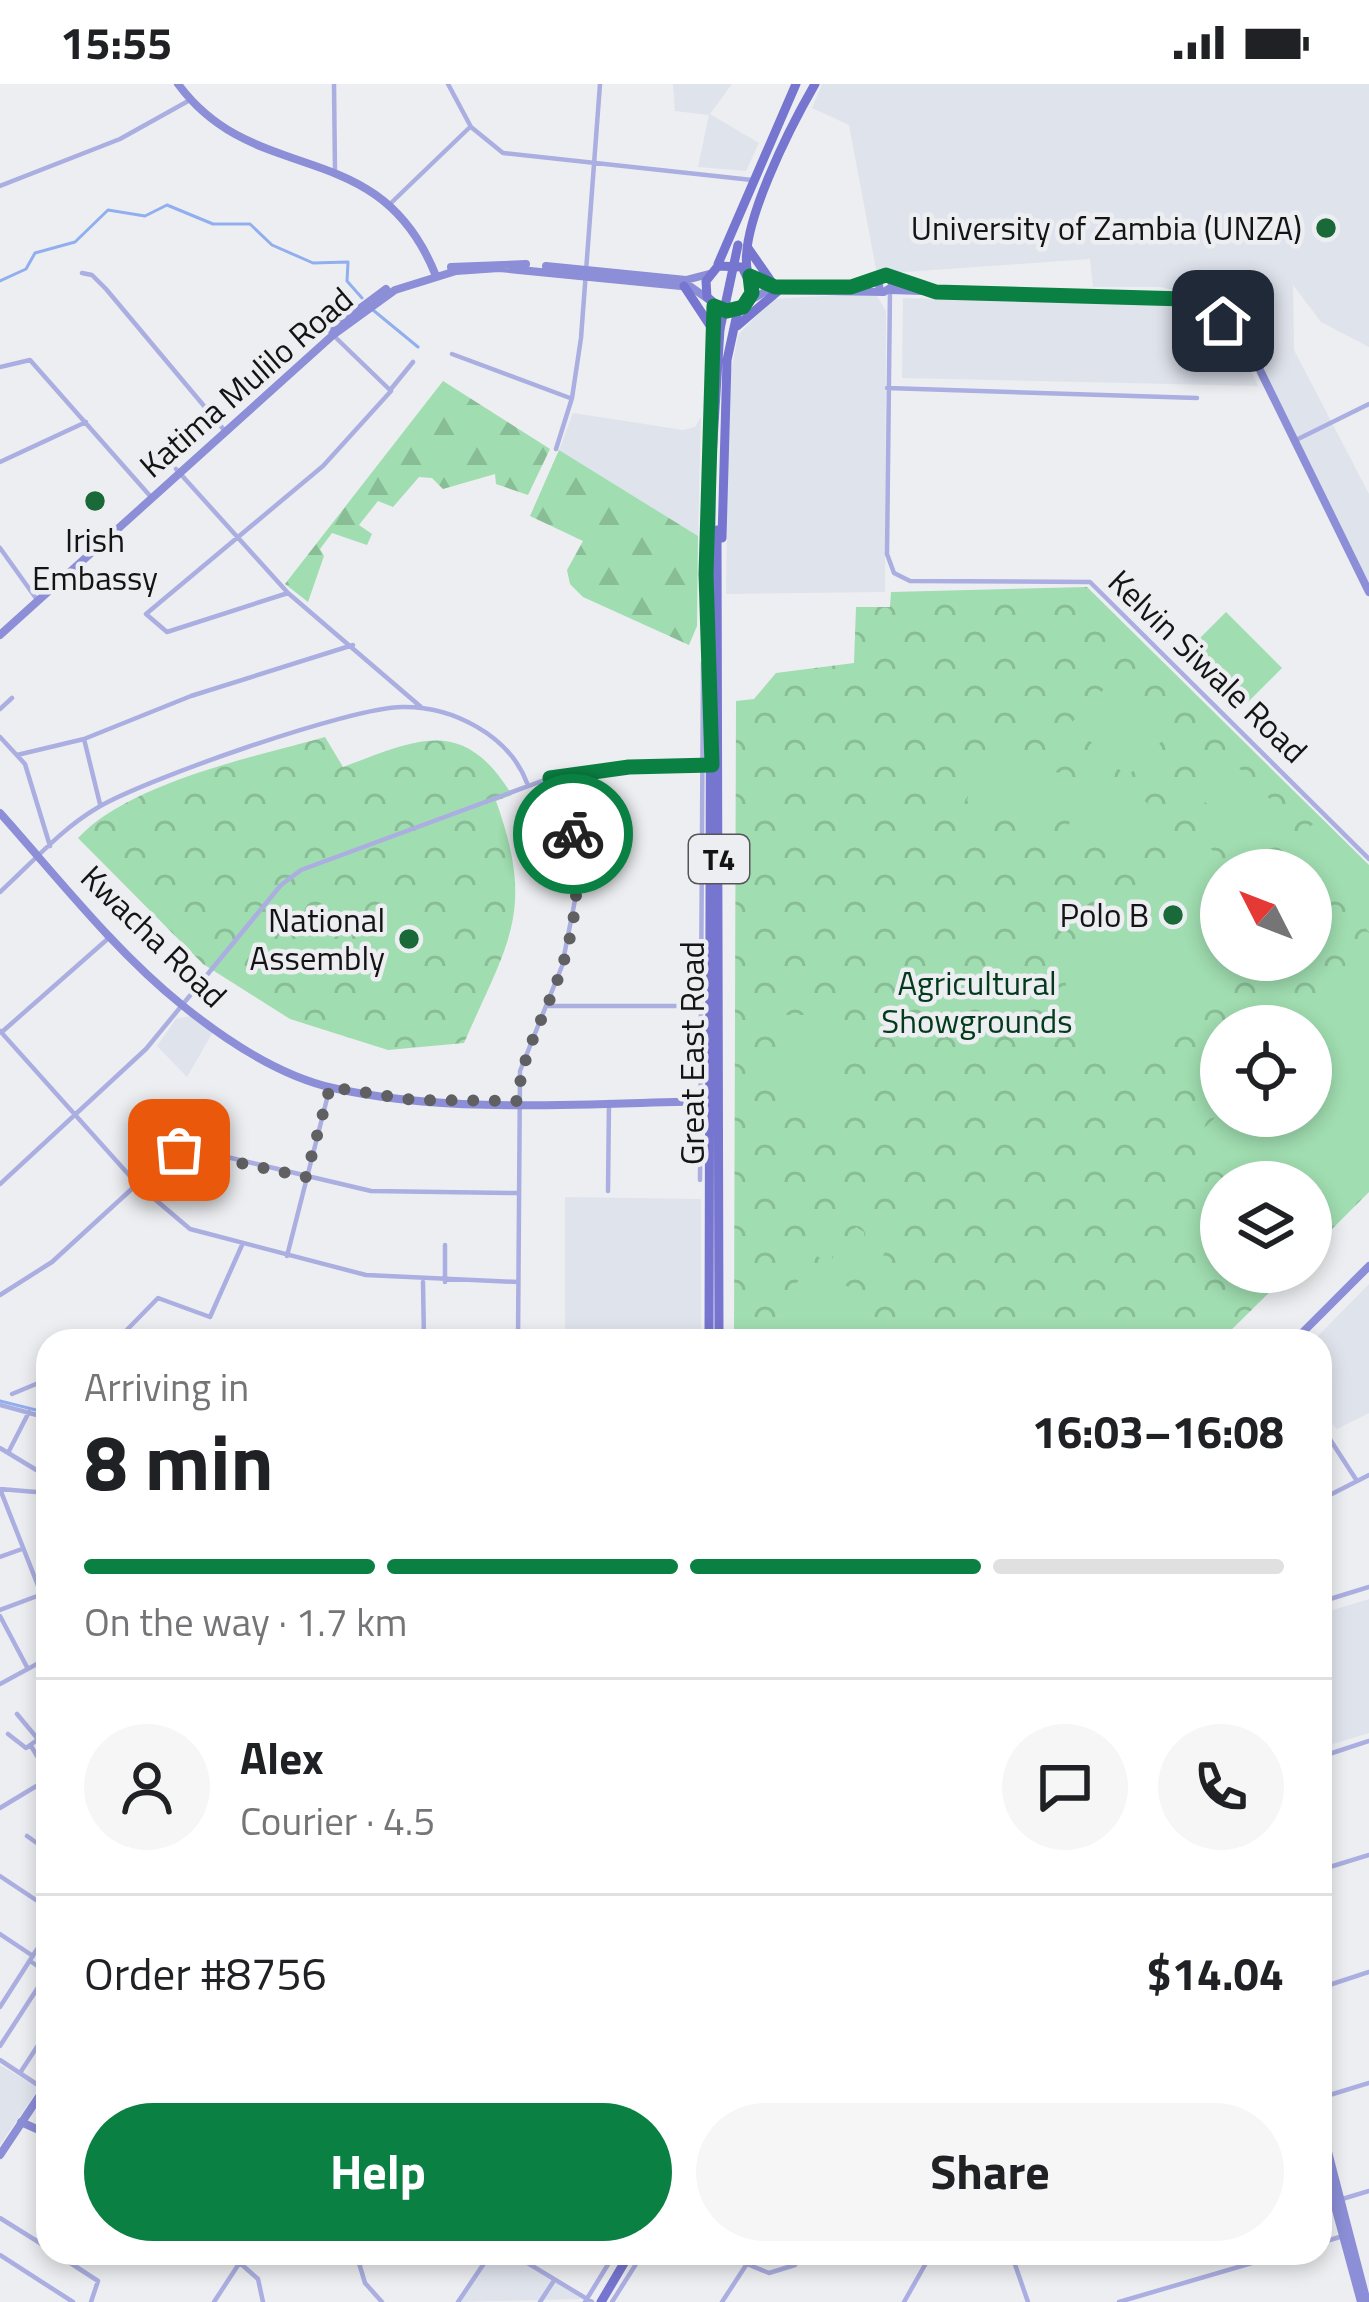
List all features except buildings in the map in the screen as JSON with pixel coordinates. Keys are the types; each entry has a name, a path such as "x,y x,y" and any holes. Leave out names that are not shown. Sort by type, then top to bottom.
{"main road":[{"path":"178,84 232,136 335,171 391,203 435,273"},
{"name":"Great East Road","path":"709,1329 719,621 716,454 723,331 712,303 712,271 732,240 752,180 802,84"},
{"name":"Great East Road","path":"719,1329 706,1006 711,454 723,331 743,246 802,84"},
{"path":"743,246 776,289"},
{"name":"Great East Road","path":"723,331 744,305 749,274 743,246"},
{"name":"Katima Mulilo Road","path":"0,632 369,298 435,273 499,262 684,286 712,303"},
{"path":"712,271 734,264 776,289 886,288 1192,301 1242,339 1369,592"},
{"name":"Katima Mulilo Road","path":"583,273 686,280 712,271"},
{"path":"712,303 744,305 763,291 851,287 878,278 886,288"},
{"path":"684,286 723,331 776,289"},
{"name":"Kwacha Road","path":"0,813 111,936 182,1005 275,1065 330,1087 413,1100 710,1102"},
{"path":"1306,1329 1369,1266"},
{"path":"0,2155 36,2100"},
{"path":"21,2122 36,2129"},
{"path":"1332,2175 1364,2302"},
{"path":"1332,2184 1338,2201"},
{"path":"592,2301 615,2265"}],"street":[{"path":"334,84 335,171"},
{"path":"448,84 471,127 503,153 752,180"},
{"path":"556,448 572,398 600,84"},
{"path":"0,186 120,139 190,100"},
{"path":"391,203 471,127"},
{"path":"82,273 96,278 223,430"},
{"name":"Kelvin Siwale Road","path":"886,288 887,554 894,573 910,581 1090,582 1369,859"},
{"path":"331,333 392,389"},
{"path":"452,354 572,398"},
{"path":"0,367 30,360 149,495"},
{"path":"288,593 167,632 147,617 323,466 413,362"},
{"path":"887,388 1197,398"},
{"path":"1294,441 1369,404"},
{"path":"0,462 86,422"},
{"path":"1286,425 1307,435"},
{"path":"1300,454 1307,435"},
{"path":"178,471 288,593 421,708"},
{"path":"0,548 36,599"},
{"path":"17,755 84,739 191,696 352,645"},
{"path":"0,1184 146,1049 293,875 343,851 550,778 629,767 707,765 703,663"},
{"path":"0,709 12,698"},
{"path":"0,892 100,806 230,755 375,710 421,708 479,728 510,754 528,785"},
{"path":"0,737 26,764 50,846"},
{"path":"84,739 100,806"},
{"path":"518,1329 518,1101 528,1041 568,944 578,872 574,836 550,778"},
{"path":"111,936 0,1033 138,1185 190,1229 242,1245 366,1275 424,1282 518,1282"},
{"path":"546,1006 706,1006"},
{"path":"286,1256 330,1087"},
{"path":"608,1191 609,1102"},
{"path":"700,1180 710,1102"},
{"path":"0,1295 52,1262 171,1153 189,1148 371,1191 517,1192"},
{"path":"128,1329 158,1298 210,1317 242,1245"},
{"path":"445,1245 445,1282"},
{"path":"424,1282 424,1329"},
{"path":"12,1394 36,1384"},
{"path":"0,1405 36,1414"},
{"path":"8,1453 28,1412"},
{"path":"1332,1442 1357,1481"},
{"path":"0,1448 36,1470"},
{"path":"1332,1494 1369,1475"},
{"path":"0,1489 36,1495"},
{"path":"0,1489 36,1585"},
{"path":"0,1513 8,1509"},
{"path":"0,1557 22,1549"},
{"path":"1332,1598 1369,1587"},
{"path":"28,1669 0,1613 36,1597"},
{"path":"0,1684 36,1665"},
{"path":"17,1714 36,1734"},
{"path":"8,1734 24,1748 36,1741"},
{"path":"1332,1753 1369,1741"},
{"path":"31,1745 36,1754"},
{"path":"0,1808 36,1784"},
{"path":"27,1836 36,1842"},
{"path":"1332,1866 1369,1855"},
{"path":"0,1876 36,1900"},
{"path":"0,1934 36,1962"},
{"path":"0,2007 36,1950"},
{"path":"1332,1984 1369,1972"},
{"path":"0,2046 36,1990"},
{"path":"20,2073 36,2048"},
{"path":"0,2060 36,2081"},
{"path":"1332,2094 1369,2083"},
{"path":"1338,2201 1369,2191"},
{"path":"0,2218 36,2241"},
{"path":"1332,2239 1347,2235"},
{"path":"0,2255 73,2302"},
{"path":"73,2265 98,2281 91,2302"},
{"path":"214,2302 239,2265"},
{"path":"242,2265 258,2279 263,2302"},
{"path":"360,2265 365,2283 382,2302"},
{"path":"458,2302 482,2265"},
{"path":"531,2265 592,2301"},
{"path":"612,2302 635,2265"},
{"path":"722,2302 746,2265"},
{"path":"750,2265 771,2272 795,2265"},
{"path":"904,2302 925,2265"},
{"path":"1015,2265 1028,2302"},
{"path":"1119,2302 1245,2265"},
{"path":"540,2302 555,2280"}],"shaded area":[{"path":"673,84 732,84 710,114 759,143 746,171 698,167 709,115 675,111"},
{"path":"822,84 1369,84 1369,347 1321,322 1293,285 1294,350 1369,494 1369,584 1252,346 1238,326 1199,296 1161,287 1093,287 1090,259 877,274 849,125 812,108"},
{"path":"875,293 886,311 885,592 726,594 729,382 738,335 773,299"},
{"path":"903,298 1166,304 1189,309 1209,320 1243,354 1258,386 902,378"},
{"path":"573,413 683,430 695,427 701,417 698,536 559,450"},
{"path":"190,1016 213,1032 187,1077 157,1046 176,1019"},
{"path":"565,1197 701,1199 701,1329 565,1329"},
{"path":"1369,1284 1369,1413 1337,1429 1332,1424 1332,1329 1325,1329"},
{"path":"1369,1599 1369,1733 1332,1744 1332,1610"},
{"path":"0,2065 36,2086 36,2092 0,2145"},
{"path":"479,2265 528,2265 582,2299 456,2302"}],"green space":[{"path":"443,381 550,449 528,495 496,484 495,474 443,489 432,478 419,477 393,507 378,501 359,525 372,534 367,545 332,533 320,549 324,556 308,602 285,584"},
{"path":"559,450 698,536 697,626 689,645 583,597 570,584 567,570 583,541 530,516"},
{"name":"Agricultural Showgrounds","path":"1087,587 1369,865 1369,1192 1332,1229 1332,1161 1200,1161 1200,1293 1269,1293 1232,1329 734,1329 736,701 754,699 776,673 854,663 856,607 890,607 891,592"},
{"path":"1226,612 1282,668 1248,702 1192,646"},
{"path":"1106,687 1162,741 1127,777 1071,723"},
{"path":"325,737 343,767 417,742 457,744 494,770 512,795 496,801 514,871 512,926 464,1043 388,1050 290,1019 203,964 78,838 101,818 160,787"},
{"path":"976,756 1060,773 1051,817 967,801"},
{"path":"1231,760 1284,813 1250,847 1197,794"},
{"path":"1075,790 1147,802 1139,849 1067,837"},
{"path":"1320,817 1359,857 1332,883 1332,849 1288,849"},
{"name":"Polo B","path":"1200,849 1200,981 1232,981 1132,1057 1093,1057 1061,971"},
{"path":"1361,860 1369,868 1369,932 1332,894 1332,888"},
{"path":"1369,974 1369,1159 1332,1194 1332,1161 1231,1161 1208,1137 1332,1137 1332,1008"},
{"path":"781,1015 839,1015 838,1109 780,1108"},
{"path":"838,1220 832,1259 856,1227 864,1232 865,1242 876,1232 891,1239 870,1284 846,1273 835,1274 828,1261 816,1256"},
{"path":"806,1266 851,1288 860,1311 851,1329 772,1329"}],"waterway":[{"path":"0,281 26,269 35,253 75,242 108,210 145,216 167,205 213,224 250,224 272,245 313,263 348,262 347,281 362,298"},
{"path":"373,310 418,347"},
{"path":"0,1401 36,1410"}],"way so far":[{"path":"179,1150 202,1150 306,1177 330,1087 413,1100 518,1101 528,1041 555,987 568,944 577,895 573,834"}],"place":[{"name":"University of Zambia (UNZA)","path":"1326,228"},
{"name":"Irish Embassy","path":"95,501"},
{"name":"Polo B","path":"1173,915"},
{"name":"National Assembly","path":"409,939"}],"route":[{"path":"573,834 550,778 629,767 712,765 706,574 714,306 727,311 743,307 752,293 750,276 775,287 851,287 886,275 904,285 936,292 1185,299 1223,321"}]}
